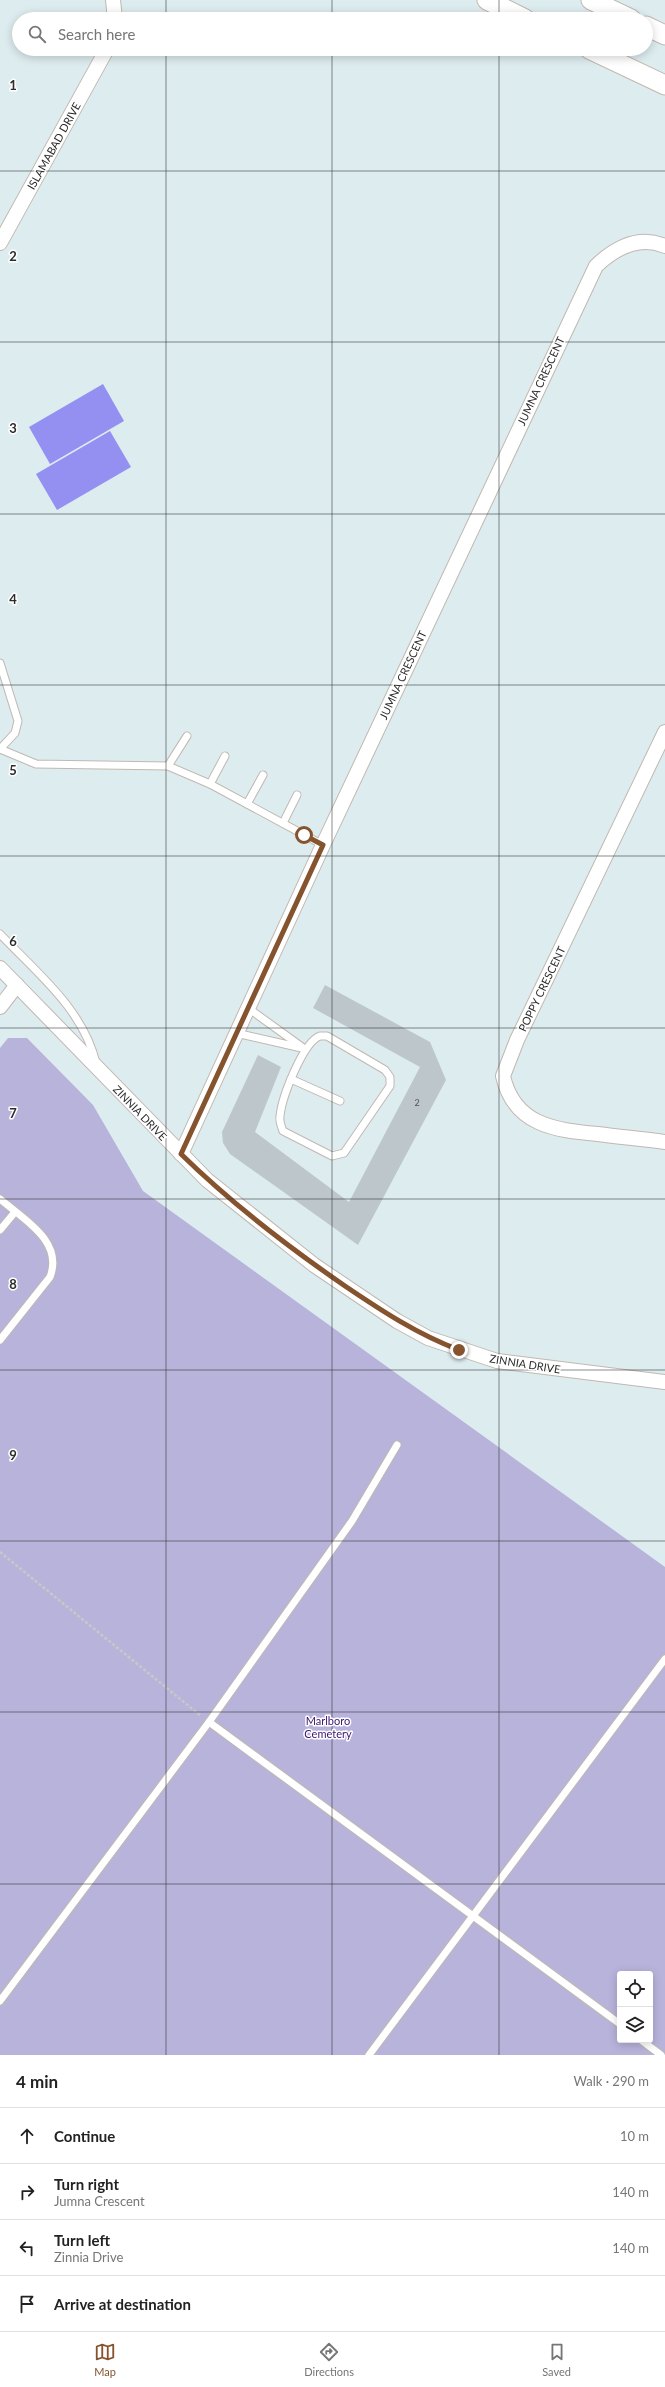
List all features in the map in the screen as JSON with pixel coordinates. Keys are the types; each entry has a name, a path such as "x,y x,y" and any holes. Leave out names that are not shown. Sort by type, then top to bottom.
{"main road":[{"path":"487,0 511,12"},
{"path":"591,0 616,12"},
{"path":"653,29 665,35"},
{"path":"604,56 665,85"}],"street":[{"path":"113,0 114,12"},
{"name":"ISLAMABAD DRIVE","path":"0,243 103,56"},
{"name":"JUMNA CRESCENT","path":"181,1154 323,845 596,266 609,254 635,242 648,242 665,246"},
{"name":"POPPY CRESCENT","path":"665,732 517,1040 504,1076 505,1085 514,1102 533,1120 546,1126 563,1130 665,1142"},
{"name":"ZINNIA DRIVE","path":"0,968 181,1154 230,1200 314,1265 397,1321 428,1338 497,1361 665,1382"},
{"path":"0,1007 17,985"}],"lane":[{"path":"0,663 18,721 15,733 0,749 36,764 168,766 210,784 323,845"},
{"path":"168,766 187,736"},
{"path":"210,784 225,756"},
{"path":"247,804 263,775"},
{"path":"283,823 297,795"},
{"path":"0,934 75,1014 92,1045 98,1069"},
{"path":"248,1008 306,1049"},
{"path":"236,1033 306,1049"},
{"path":"327,1036 385,1070 390,1078 390,1086 344,1153 332,1156 283,1131 280,1116 292,1079 306,1049 314,1038 327,1036"},
{"path":"292,1079 340,1101"},
{"path":"0,1199 45,1238 52,1252 53,1269 50,1277 0,1340"},
{"path":"0,1230 15,1212"},
{"path":"0,2001 209,1722 352,1521 398,1445"},
{"path":"369,2055 665,1659"},
{"path":"209,1722 617,2022"},
{"path":"645,2043 661,2055"}],"path":[{"path":"0,1552 209,1722"}],"green space":[{"name":"Marlboro Cemetery","path":"8,1038 27,1038 93,1105 143,1191 665,1567 665,2055 0,2055 0,1048"}],"shaded area":[{"path":"103,384 124,421 50,464 29,427"},
{"path":"110,431 131,467 57,510 36,474"}],"building":[{"path":"325,985 430,1042 446,1080 358,1245 230,1154 223,1143 222,1132 258,1055 281,1067 255,1132 349,1202 420,1067 313,1008"}],"route":[{"path":"304,835 323,845 181,1154 230,1200 314,1265 397,1321 428,1338 459,1350"}]}
